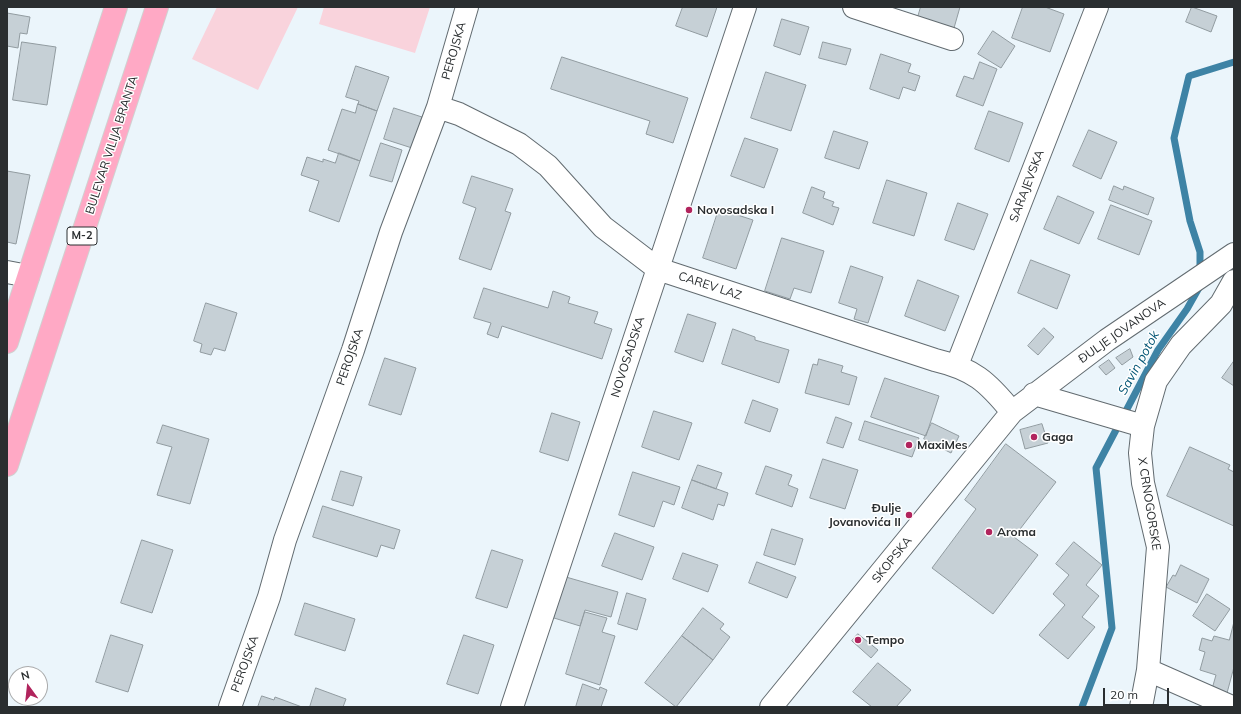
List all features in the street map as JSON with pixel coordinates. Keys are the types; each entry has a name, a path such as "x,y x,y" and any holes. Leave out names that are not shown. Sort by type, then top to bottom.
{"main road":[{"path":"7,342 116,7"},
{"name":"BULEVAR VILIJA BRANTA","path":"7,465 157,7"}],"street":[{"name":"PEROJSKA","path":"230,707 269,598 285,540 353,350 391,232 438,107 467,7"},
{"name":"NOVOSADSKA","path":"512,707 745,7"},
{"path":"854,7 952,40"},
{"name":"SARAJEVSKA","path":"958,365 1097,7"},
{"name":"CAREV LAZ","path":"438,107 459,114 519,144 542,162 603,227 658,269 935,360 958,365 984,381 1012,412"},
{"name":"ĐULJE JOVANOVA","path":"1012,412 1107,340 1230,257"},
{"path":"7,272 28,276"},
{"name":"X CRNOGORSKE","path":"1141,707 1148,670 1158,547 1144,483 1136,423 1156,381 1181,345 1227,308 1234,281"},
{"path":"1034,394 1136,423"},
{"name":"SKOPSKA","path":"771,707 1012,412"},
{"path":"1148,670 1232,707"}],"shaded area":[{"path":"217,7 298,7 258,90 192,59"},
{"path":"324,7 430,7 415,53 319,24"}],"building":[{"path":"683,7 717,7 707,37 676,26"},
{"path":"921,7 960,7 954,28 918,17"},
{"path":"1023,7 1045,7 1064,14 1050,52 1012,38"},
{"path":"1192,7 1217,16 1211,32 1186,22"},
{"path":"7,13 30,17 27,34 20,33 18,48 7,46"},
{"path":"782,19 809,27 800,55 774,46"},
{"path":"993,31 1015,46 1001,68 978,54"},
{"path":"22,42 56,47 47,105 13,100"},
{"path":"823,42 851,49 846,65 819,58"},
{"path":"881,54 911,64 908,72 920,76 915,91 903,87 899,99 870,89"},
{"path":"562,57 688,98 673,143 646,134 650,121 551,89"},
{"path":"980,62 997,69 983,106 956,96 964,76 973,79"},
{"path":"356,66 389,77 377,111 358,104 359,101 346,97"},
{"path":"766,72 806,85 791,131 751,118"},
{"path":"358,104 377,111 360,161 328,150 342,109 355,113"},
{"path":"394,108 422,117 412,148 384,139"},
{"path":"989,111 1023,123 1009,162 975,149"},
{"path":"1089,130 1117,142 1101,179 1073,166"},
{"path":"834,131 868,142 859,169 825,158"},
{"path":"745,138 778,149 764,188 731,176"},
{"path":"381,143 402,150 392,182 370,176"},
{"path":"339,153 360,161 339,222 309,211 319,181 301,175 307,157 323,162 323,159 335,163"},
{"path":"7,171 30,175 16,244 7,242"},
{"path":"472,176 513,189 505,211 511,213 491,270 459,259 476,208 463,203"},
{"path":"887,180 927,193 914,236 873,223"},
{"path":"1114,186 1123,190 1124,186 1154,198 1148,215 1109,200"},
{"path":"812,187 825,192 823,198 834,202 832,206 839,208 833,225 803,213"},
{"path":"1058,196 1094,212 1079,244 1044,229"},
{"path":"958,203 988,214 974,250 945,240"},
{"path":"1111,205 1152,221 1139,255 1098,239"},
{"path":"719,209 753,220 736,269 703,258"},
{"path":"782,238 824,251 811,293 794,288 790,299 765,291"},
{"path":"1031,260 1070,275 1057,309 1018,293"},
{"path":"851,266 883,277 868,323 854,319 857,309 839,303"},
{"path":"918,280 959,296 945,331 905,316"},
{"path":"484,288 548,308 553,291 570,297 568,303 598,312 594,323 612,329 602,359 502,326 498,338 487,334 491,323 474,318"},
{"path":"206,303 237,313 225,351 214,348 211,355 200,352 202,344 194,341"},
{"path":"688,314 716,323 703,362 675,352"},
{"path":"1044,328 1054,337 1038,355 1028,346"},
{"path":"733,329 755,337 755,340 789,350 779,383 722,364"},
{"path":"1130,349 1133,357 1122,365 1116,358"},
{"path":"385,358 416,368 401,415 369,405"},
{"path":"819,359 843,366 841,372 857,377 849,405 805,393 813,364 817,365"},
{"path":"1109,360 1115,368 1106,375 1099,367"},
{"path":"1234,361 1234,386 1222,378"},
{"path":"885,378 939,396 926,436 871,417"},
{"path":"753,400 778,409 770,432 745,423"},
{"path":"654,411 692,423 679,460 642,447"},
{"path":"552,413 580,422 568,461 540,452"},
{"path":"836,417 852,423 843,448 827,443"},
{"path":"865,421 919,438 912,457 859,440"},
{"path":"932,423 959,436 951,453 924,439"},
{"name":"Gaga","path":"1042,424 1048,443 1025,449 1020,430"},
{"path":"163,425 209,439 190,504 157,495 172,447 157,443"},
{"name":"Aroma","path":"1006,444 1056,482 1014,537 1038,555 993,614 932,568 976,509 965,500"},
{"path":"1190,447 1230,465 1228,469 1234,472 1234,526 1167,496"},
{"path":"823,459 858,470 845,509 810,498"},
{"path":"698,465 722,473 716,489 692,480"},
{"path":"766,466 792,475 788,485 798,489 792,507 756,494"},
{"path":"341,471 362,477 353,506 332,500"},
{"path":"633,472 680,487 674,505 663,501 654,527 619,515"},
{"path":"692,480 728,493 724,506 718,504 713,520 682,508"},
{"path":"323,506 400,530 394,549 381,545 377,557 313,537"},
{"path":"772,529 803,539 795,565 764,555"},
{"path":"615,533 654,547 642,580 602,566"},
{"path":"142,540 173,550 152,613 121,603"},
{"path":"1074,542 1102,565 1086,585 1099,596 1082,617 1095,627 1068,659 1039,635 1065,605 1053,594 1069,575 1056,564"},
{"path":"492,550 523,560 507,608 476,598"},
{"path":"683,553 718,565 708,592 673,579"},
{"path":"757,562 796,577 787,598 749,583"},
{"path":"1181,565 1209,579 1197,603 1166,587 1173,575 1175,576"},
{"path":"566,577 618,592 611,617 585,610 580,626 554,618"},
{"path":"627,593 646,599 637,630 618,624"},
{"path":"1207,594 1230,609 1215,631 1193,616"},
{"path":"305,603 355,619 345,651 295,635"},
{"path":"703,608 724,624 720,629 730,637 713,660 682,636"},
{"path":"585,612 607,618 602,632 615,636 600,685 566,674"},
{"path":"1234,622 1234,667 1227,693 1212,689 1216,675 1200,670 1205,652 1199,650 1202,638 1212,641 1214,636 1229,640"},
{"path":"858,634 878,650 871,658 852,641"},
{"path":"111,635 143,645 128,692 96,682"},
{"path":"464,635 494,645 478,694 447,684"},
{"path":"682,636 713,660 676,707 645,683"},
{"path":"878,663 911,690 896,707 872,707 853,692"},
{"path":"583,684 599,690 600,687 607,690 601,707 576,707"},
{"path":"316,688 346,699 343,707 310,707"},
{"path":"262,696 274,700 275,697 302,707 258,707"}],"waterway":[{"name":"Savin potok","path":"1200,272 1200,252 1190,221 1174,138 1189,76 1234,62"},
{"name":"Savin potok","path":"1082,707 1112,628 1096,468 1158,350 1187,309 1200,286"}],"place":[{"name":"Novosadska I","path":"689,210"},
{"name":"Gaga","path":"1034,437"},
{"name":"MaxiMes","path":"909,445"},
{"name":"Đulje Jovanovića II","path":"909,515"},
{"name":"Aroma","path":"989,532"},
{"name":"Tempo","path":"858,640"}]}
